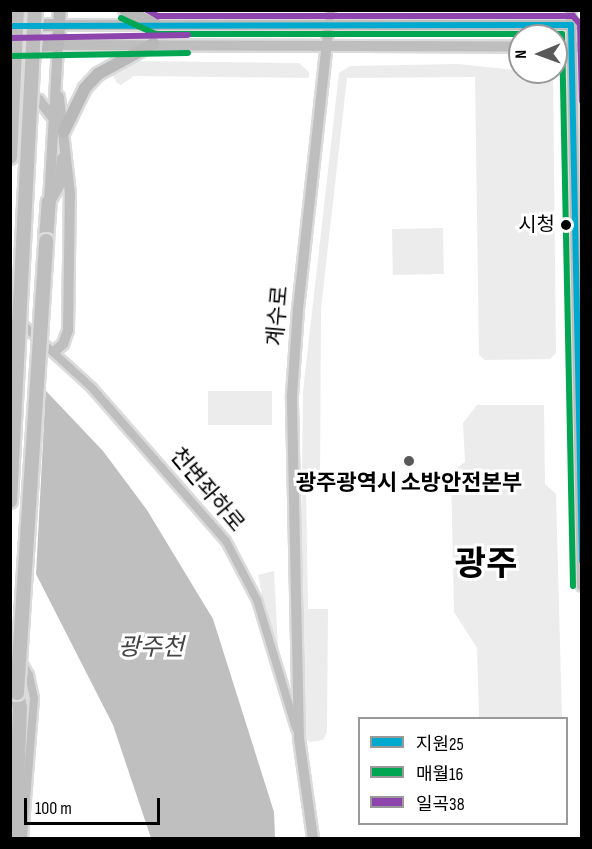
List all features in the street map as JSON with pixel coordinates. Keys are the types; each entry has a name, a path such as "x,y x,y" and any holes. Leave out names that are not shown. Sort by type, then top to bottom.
{"highway":[{"path":"10,157 17,10"},
{"path":"10,501 35,10"},
{"path":"10,735 17,693 49,202"},
{"path":"15,838 20,708 17,693"}],"main road":[{"path":"10,47 58,45 60,10"},
{"path":"125,10 156,25"},
{"path":"10,26 59,25"},
{"path":"64,131 85,88 98,74 153,44"}],"street":[{"name":"계수로","path":"294,626 294,358 331,10"},
{"path":"571,10 576,25 582,586"},
{"path":"59,25 576,25"},
{"path":"49,202 58,45 508,47"},
{"path":"55,351 68,330 70,194 64,131 56,82"},
{"path":"10,104 29,96 39,100 53,118"},
{"path":"49,202 59,186 64,131"},
{"name":"천변좌하로","path":"10,313 55,351 132,431 239,560 257,600 299,738"},
{"name":"천변좌하로","path":"294,626 299,738 313,838"},
{"path":"10,641 22,663 34,698 23,838"}],"shaded area":[{"path":"134,61 299,63 309,72 309,78 134,76 121,85 116,82 112,73"},
{"path":"458,64 508,69 508,84 553,84 556,353 550,359 485,360 479,355 475,77 347,78 321,309 320,484 306,485 308,609 328,609 327,732 323,740 310,742 306,739 301,567 303,392 339,73 350,66"},
{"path":"443,228 444,274 393,275 392,229"},
{"path":"208,391 272,391 272,425 208,425"},
{"path":"477,405 544,405 545,484 556,494 562,717 479,717 477,648 454,612 451,473 465,462 463,423"},
{"path":"274,571 278,647 273,648 258,575"}],"water":[{"name":"광주천","path":"10,353 103,451 147,510 213,619 274,812 275,838 151,838 113,725 11,525"}],"pier":[{"path":"10,350 46,384 36,575 10,531"}],"transit line":[{"name":"일곡38","path":"147,10 158,16 573,16 580,24 582,101"},
{"name":"매월16","path":"121,18 156,34 562,34 573,586"},
{"name":"지원25","path":"10,26 571,25 582,561"},
{"name":"일곡38","path":"10,38 188,35"},
{"name":"매월16","path":"10,56 188,53"}],"place":[{"name":"시청","path":"566,225"},
{"name":"광주광역시 소방안전본부","path":"409,461"}],"district":[{"name":"광주","path":"486,565"}]}
